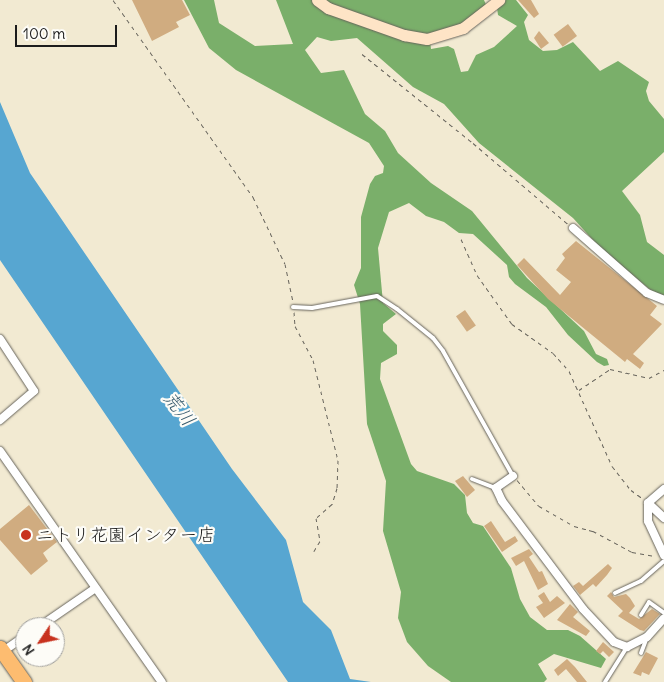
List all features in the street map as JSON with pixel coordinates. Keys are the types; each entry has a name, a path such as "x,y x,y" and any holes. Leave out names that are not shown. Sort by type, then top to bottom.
{"highway":[{"path":"1,655 12,682"},
{"path":"1,655 24,682"}],"street":[{"path":"317,0 328,8 404,35 427,39 463,28 499,0"},
{"path":"572,228 647,293 664,300"},
{"path":"0,339 34,391 0,420"},
{"path":"0,451 94,589 162,682"},
{"path":"513,476 496,488 508,511 582,608 614,642 626,647 647,637 664,618"},
{"path":"661,556 648,521 648,503 664,489"},
{"path":"648,503 664,518"},
{"path":"53,617 94,589"},
{"path":"1,655 15,644"}],"lane":[{"path":"293,307 312,308 377,296 397,309 434,338 513,476"},
{"path":"472,479 496,488"},
{"path":"615,593 641,580 664,561"},
{"path":"641,615 649,602 664,613"},
{"path":"641,653 647,637"},
{"path":"603,682 626,647"}],"path":[{"path":"113,0 253,197 285,264 293,290 295,326 313,360 328,412 338,460 337,488 332,504 316,518 320,541 314,551"},
{"path":"362,54 473,143 572,228"},
{"path":"461,239 477,275 512,324 560,360 578,391 612,466 631,490 648,503"},
{"path":"578,391 610,369 649,378 664,370"},
{"path":"513,476 539,506 574,526 593,531 632,552 661,556"}],"green space":[{"path":"184,0 214,0 219,23 255,46 293,44 276,0 484,0 487,7 483,13 430,41 431,49 448,46 454,49 461,72 468,71 476,55 494,47 517,26 498,15 497,8 505,0 516,0 528,15 524,22 529,40 543,51 557,50 573,42 600,71 618,61 649,82 646,91 649,101 664,119 664,152 622,191 640,215 647,242 664,255 664,296 653,292 602,250 573,218 479,143 444,104 413,87 357,38 331,41 317,37 305,50 321,73 344,70 365,114 385,131 398,153 431,183 472,211 527,278 584,331 596,354 607,359 609,365 604,366 597,362 568,335 546,307 515,284 509,277 507,265 473,234 459,233 444,222 426,216 409,203 389,212 378,248 383,303 396,314 383,324 383,331 397,345 397,354 381,363 380,379 411,464 417,471 454,484 465,495 467,513 473,523 483,526 511,568 520,599 530,617 547,630 568,630 580,636 606,659 601,668 554,654 538,664 547,679 544,682 451,682 428,666 407,642 398,618 401,592 383,531 386,481 367,424 360,304 354,285 361,268 361,217 370,184 375,176 383,173 384,166 369,143 236,70 209,48"}],"water":[{"name":"荒川","path":"0,102 30,173 232,469 286,540 303,602 331,630 350,679 371,682 288,682 0,260"}],"building":[{"path":"132,0 182,0 190,15 176,22 179,27 152,41"},
{"path":"518,0 531,0 539,14 534,18"},
{"path":"568,24 577,36 563,47 554,35"},
{"path":"539,31 549,43 541,49 534,38"},
{"path":"576,241 657,306 650,315 662,324 633,354 644,363 640,369 627,359 625,362 548,299 517,265 524,258 560,295 571,282 556,270 565,258 562,254"},
{"path":"465,310 476,326 467,332 456,316"},
{"path":"463,476 475,490 467,497 455,481"},
{"name":"ニトリ花園インター店","path":"29,505 57,542 43,553 48,561 31,575 0,540 0,529"},
{"path":"491,521 505,542 515,536 518,541 502,552 484,526"},
{"path":"529,549 533,554 529,557 539,572 542,571 548,584 538,590 524,561 516,566 511,558"},
{"path":"608,564 612,568 607,575 596,587 593,584 580,595 573,586 579,582 583,586"},
{"path":"544,592 550,602 557,596 565,603 544,618 536,607 543,603 538,596"},
{"path":"611,592 614,597 626,594 635,606 629,613 639,619 652,609 660,614 644,631 640,630 618,616 623,611 607,596"},
{"path":"570,604 578,612 573,617 590,631 586,636 557,620"},
{"path":"603,642 614,652 609,657 603,651 600,654 596,651"},
{"path":"646,652 658,658 649,675 642,672 641,676 633,673"},
{"path":"567,659 587,682 577,682 566,669 558,676 554,670"}],"place":[{"name":"ニトリ花園インター店","path":"26,535"}]}
